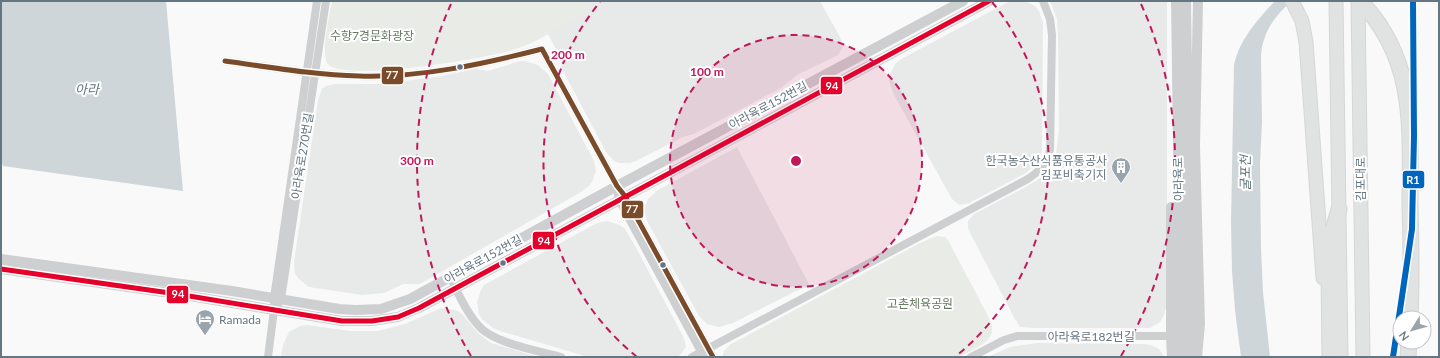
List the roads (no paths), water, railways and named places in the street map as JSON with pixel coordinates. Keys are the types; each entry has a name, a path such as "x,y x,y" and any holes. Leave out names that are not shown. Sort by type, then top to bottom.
{"highway":[{"path":"1359,1 1371,14 1392,46 1406,91 1410,138 1410,310"},
{"path":"1330,357 1329,275 1331,238 1338,209"}],"main road":[{"path":"1292,1 1302,21 1305,32 1310,79 1330,357"},
{"name":"김포대로","path":"1336,1 1341,357"},
{"name":"김포대로","path":"1359,1 1363,357"}],"street":[{"name":"아라육로270번길","path":"311,73 317,1"},
{"name":"아라육로270번길","path":"268,357 311,73 326,1"},
{"name":"아라육로152번길","path":"1,259 339,309 380,309 410,299 450,278 617,186 963,1"},
{"name":"아라육로152번길","path":"1,270 177,294 342,321 385,320 408,313 456,288 990,1"},
{"path":"692,357 704,352 1026,180 1042,168 1049,156 1050,150 1052,35 1050,19 1043,1"},
{"path":"1170,1 1172,97 1172,357"},
{"name":"아라육로","path":"1176,1 1181,46 1191,357"},
{"name":"아라육로","path":"1181,357 1181,46 1186,1"},
{"path":"1197,357 1200,324 1195,146 1198,1"},
{"path":"225,61 311,73 359,76 404,75 477,64 542,49 617,186 704,352 713,357"},
{"path":"450,278 472,317 484,332 507,342 561,357"},
{"name":"아라육로182번길","path":"971,357 1011,337 1171,336"}],"water":[{"name":"아라","path":"1,1 166,1 183,191 3,166 1,159"},
{"name":"굴포천","path":"1275,1 1292,1 1275,18 1267,31 1261,55 1261,247 1263,292 1270,357 1241,357 1232,271 1231,222 1234,65 1240,47 1250,30"}],"place":[{"name":"한국농수산식품유통공사 김포비축기지","path":"1121,184"},
{"name":"Ramada","path":"205,336"}],"park label":[{"name":"수향7경문화광장","path":"372,35"},
{"name":"고촌체육공원","path":"920,303"}]}
